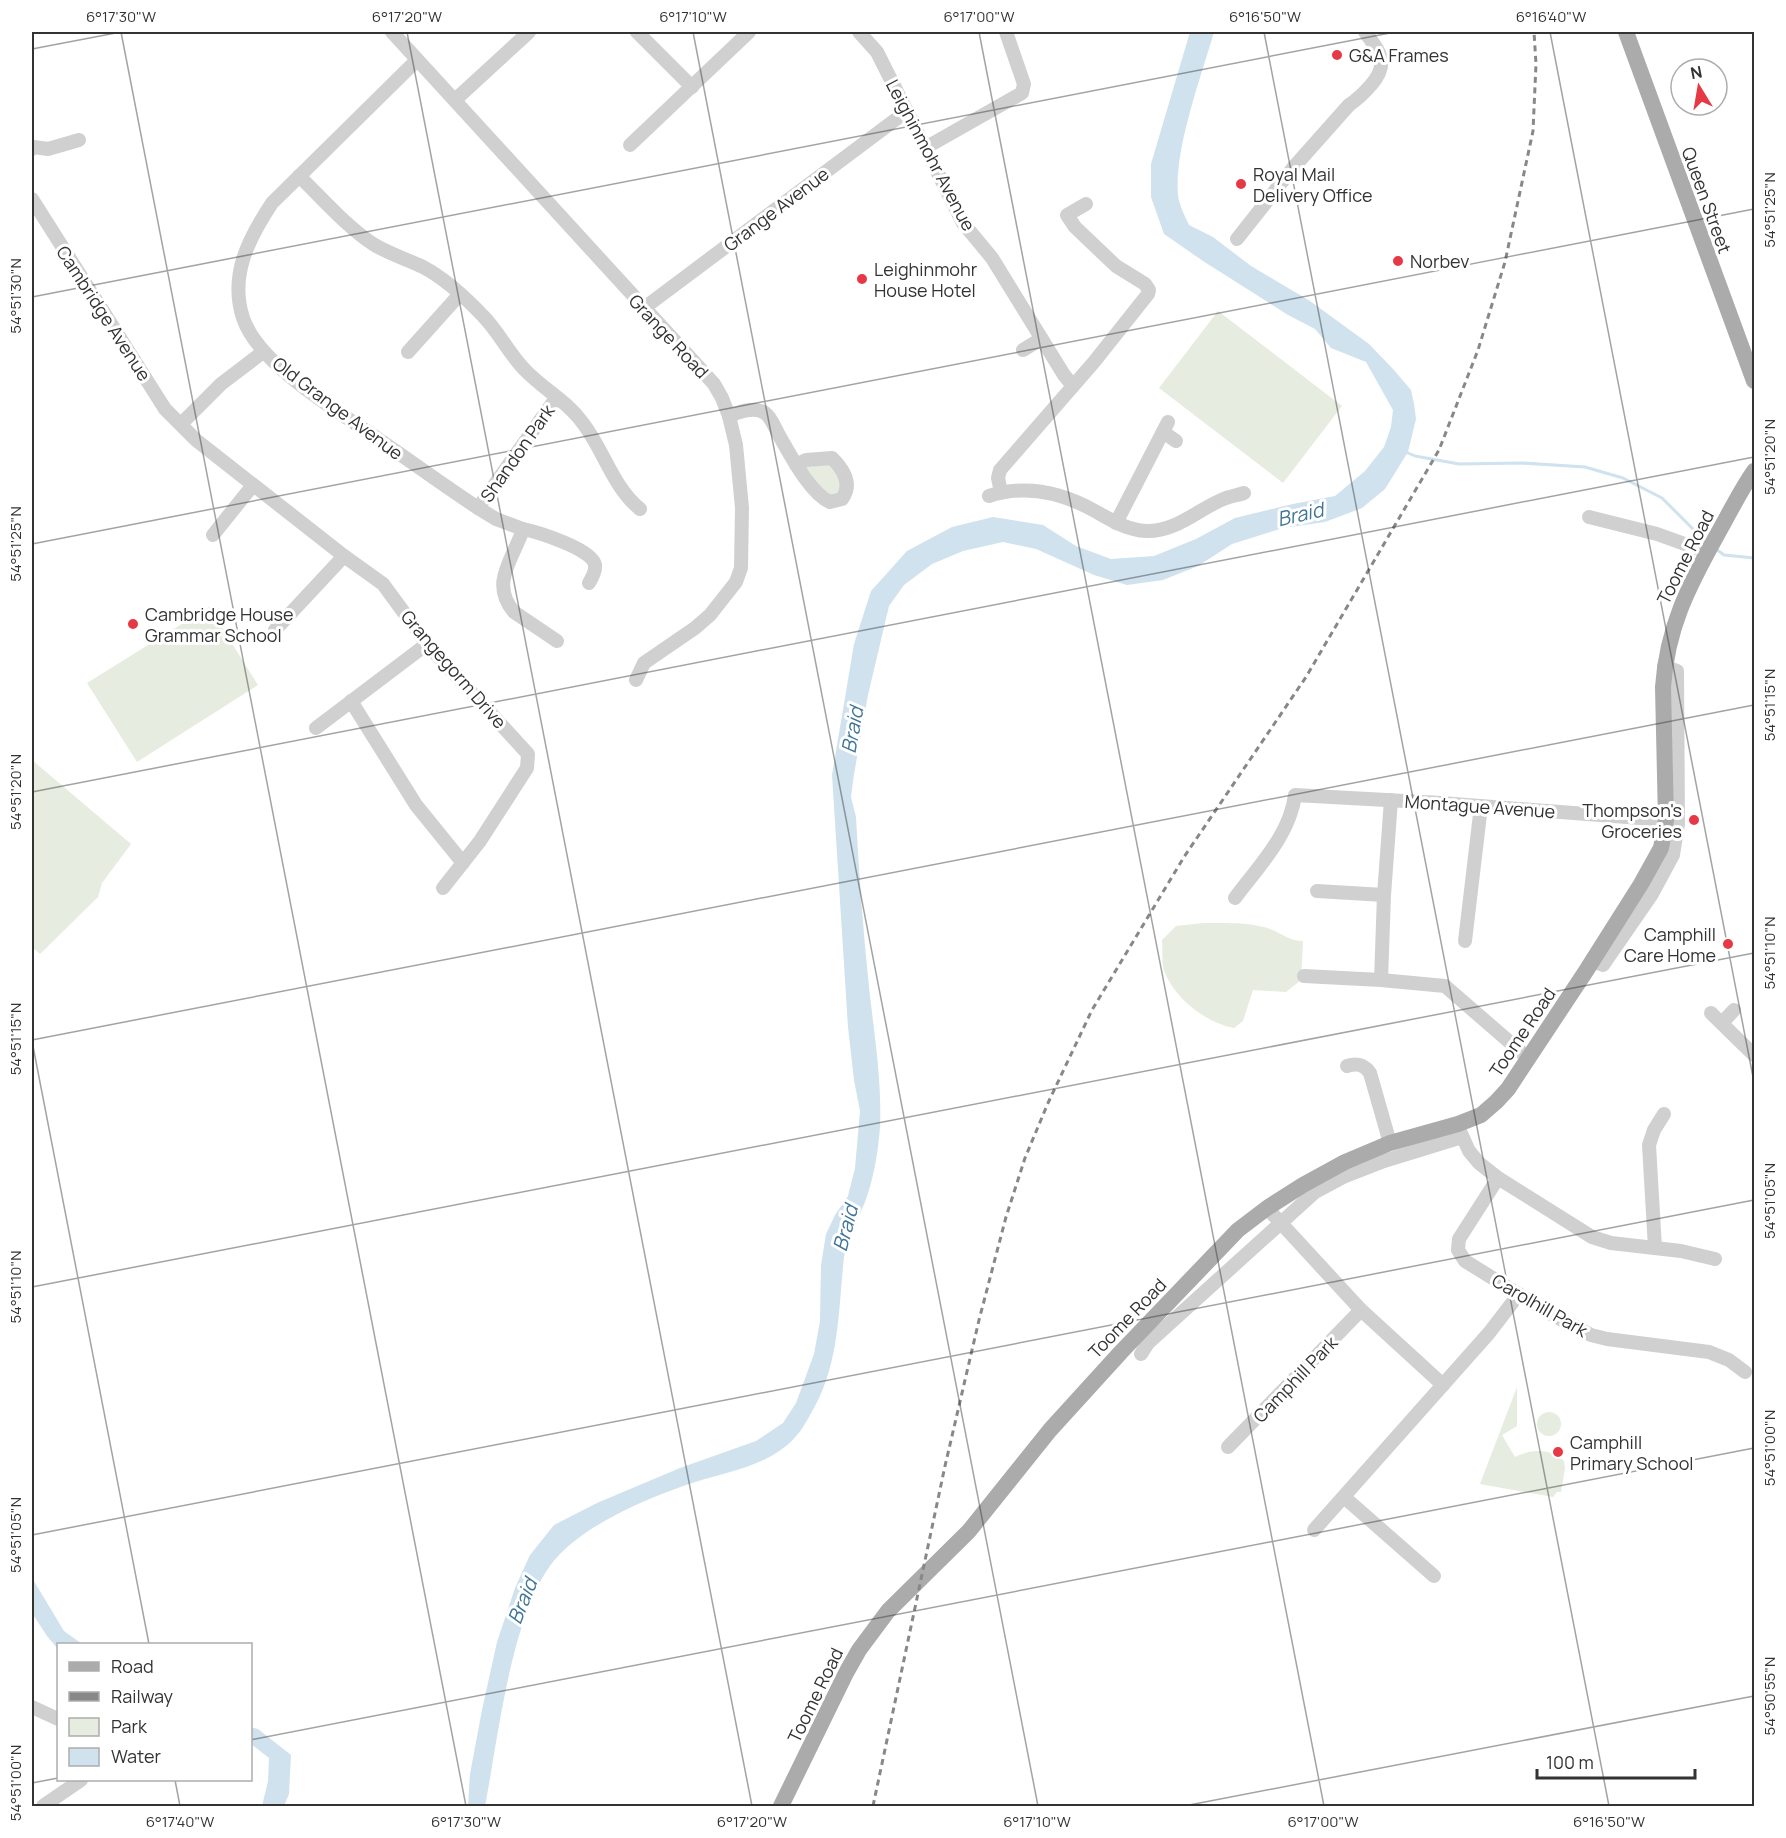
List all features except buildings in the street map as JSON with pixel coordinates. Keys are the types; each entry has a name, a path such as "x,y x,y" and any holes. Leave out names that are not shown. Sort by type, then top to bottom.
{"main road":[{"name":"Queen Street","path":"1626,32 1755,381"},
{"name":"Toome Road","path":"781,1806 846,1673 859,1650 888,1611 969,1531 1050,1430 1238,1230 1267,1208 1335,1168 1390,1143 1460,1131 1496,1102 1528,1058 1641,884 1667,851 1662,712 1664,666 1671,629 1709,548 1755,471"}],"street":[{"name":"Grange Road","path":"392,32 714,384 729,416 736,445 742,508 741,568 736,582 710,615 644,663 636,680"},
{"path":"455,100 529,32"},
{"path":"637,32 692,87"},
{"path":"630,145 749,32"},
{"name":"Leighinmohr Avenue","path":"859,32 878,52 963,223 992,258 1041,339 1073,386"},
{"path":"925,148 1022,93 1023,80 1006,32"},
{"path":"1237,239 1293,168 1380,75 1383,66 1381,56 1365,32"},
{"name":"Old Grange Avenue","path":"417,60 272,203 255,228 240,266 238,284 243,318 263,352 278,366 478,508 496,519 541,533 574,547 593,560 596,565 590,583"},
{"name":"Grange Avenue","path":"644,308 908,111"},
{"path":"32,149 34,147 48,149 79,140"},
{"name":"Shandon Park","path":"299,176 373,244 443,279 485,318 520,365 556,398 569,406 584,424 622,491 640,509"},
{"name":"Cambridge Avenue","path":"32,199 165,409 181,424"},
{"path":"1086,204 1067,215 1075,227 1116,266 1145,284 1149,291 1073,386 1000,470 995,494 1037,489 1063,496 1116,523 1132,529 1148,531 1180,524 1226,498 1244,493"},
{"path":"408,352 460,294"},
{"path":"1023,350 1041,339"},
{"path":"181,424 221,384 263,352"},
{"name":"Shandon Park","path":"478,508 556,398"},
{"path":"729,416 750,410 765,413 796,465"},
{"name":"Grangegorm Drive","path":"181,424 196,440 383,584 427,644 528,754 527,768 480,841 443,888"},
{"path":"1116,523 1165,427 1176,441"},
{"path":"213,535 253,485"},
{"path":"1220,485 1226,498"},
{"path":"1589,517 1709,548"},
{"path":"523,529 503,573 503,588 514,612 557,641"},
{"path":"275,630 344,556"},
{"path":"316,728 427,644"},
{"name":"Toome Road","path":"1664,666 1677,671 1678,824 1667,851"},
{"path":"351,701 416,805 463,863"},
{"name":"Montague Avenue","path":"1235,898 1285,828 1293,809 1295,795 1666,820"},
{"path":"1381,980 1391,800"},
{"path":"1465,941 1481,806"},
{"path":"1317,891 1384,895"},
{"path":"1304,976 1445,986 1528,1058"},
{"path":"1722,1023 1734,1010"},
{"path":"1711,1013 1755,1055"},
{"path":"1347,1066 1363,1065 1372,1075 1390,1143"},
{"path":"1655,1248 1649,1145 1654,1130 1664,1114"},
{"path":"1460,1131 1474,1157 1498,1178 1592,1237 1611,1244 1655,1248 1715,1260"},
{"name":"Toome Road","path":"1141,1354 1148,1343 1315,1192 1343,1177 1460,1131"},
{"name":"Carolhill Park","path":"1498,1178 1458,1244 1458,1250 1465,1261 1591,1335 1606,1339 1709,1352 1729,1360 1745,1372"},
{"path":"1267,1208 1361,1310 1443,1385"},
{"path":"1314,1530 1489,1333 1519,1294"},
{"name":"Camphill Park","path":"1228,1447 1361,1310"},
{"path":"1344,1497 1434,1576"},
{"path":"32,1707 57,1719"},
{"path":"43,1806 78,1781"}],"green space":[{"path":"1218,311 1342,406 1283,483 1159,388"},
{"path":"829,462 842,482 837,497 824,493 806,469 806,466"},
{"path":"209,607 258,685 137,762 87,683"},
{"path":"32,760 131,844 102,883 98,897 40,954 32,947"},
{"path":"1203,923 1257,925 1303,941 1301,980 1286,992 1253,990 1243,1021 1234,1028 1203,1016 1185,1001 1170,983 1163,965 1162,940 1176,926"},
{"path":"1517,1387 1517,1426 1502,1435 1515,1457 1527,1452 1540,1451 1553,1454 1564,1461 1561,1492 1557,1492 1553,1497 1480,1484"},
{"path":"1544,1412 1554,1412 1561,1419 1561,1429 1554,1436 1544,1436 1537,1429 1537,1419"}],"water":[{"name":"Braid","path":"1190,32 1214,32 1180,156 1178,195 1189,225 1213,237 1251,266 1310,301 1369,344 1411,390 1416,419 1408,452 1385,489 1362,508 1325,522 1283,528 1232,544 1198,566 1163,580 1127,585 1094,575 1036,549 1003,542 963,551 932,564 904,585 889,606 868,695 851,797 856,817 865,944 879,1074 880,1127 871,1184 845,1250 839,1318 827,1377 820,1396 802,1428 786,1446 774,1454 746,1467 686,1485 635,1505 601,1523 559,1555 543,1577 529,1605 518,1638 509,1674 485,1806 468,1806 470,1774 497,1642 515,1588 530,1555 554,1525 597,1503 680,1468 756,1441 783,1423 796,1403 814,1354 820,1321 821,1265 826,1234 848,1196 855,1168 860,1111 848,1027 832,775 854,644 871,591 907,551 952,527 993,517 1043,525 1076,546 1111,559 1154,556 1196,539 1235,518 1335,496 1365,471 1384,447 1391,427 1393,410 1366,362 1331,348 1315,329 1288,315 1164,234 1151,197 1151,164"},
{"path":"32,1578 64,1631 81,1643 57,1643 57,1648 32,1613"},
{"path":"252,1728 258,1729 291,1755 289,1794 284,1806 262,1806 268,1781 269,1758 252,1745"}],"waterway":[{"path":"1406,452 1415,456 1459,464 1522,463 1585,467 1623,478 1662,498 1706,542"},
{"path":"1716,549 1724,555 1754,558"}],"railway":[{"path":"873,1806 945,1466 979,1320 1006,1217 1025,1158 1092,1010 1184,857 1306,677 1439,450 1478,350 1505,262 1533,131 1536,64 1534,32"}],"place":[{"name":"G&A Frames","path":"1337,55"},
{"name":"Royal Mail Delivery Office","path":"1241,184"},
{"name":"Norbev","path":"1398,261"},
{"name":"Leighinmohr House Hotel","path":"862,279"},
{"name":"Cambridge House Grammar School","path":"133,624"},
{"name":"Thompson's Groceries","path":"1694,820"},
{"name":"Camphill Care Home","path":"1728,944"},
{"name":"Camphill Primary School","path":"1558,1452"}]}
